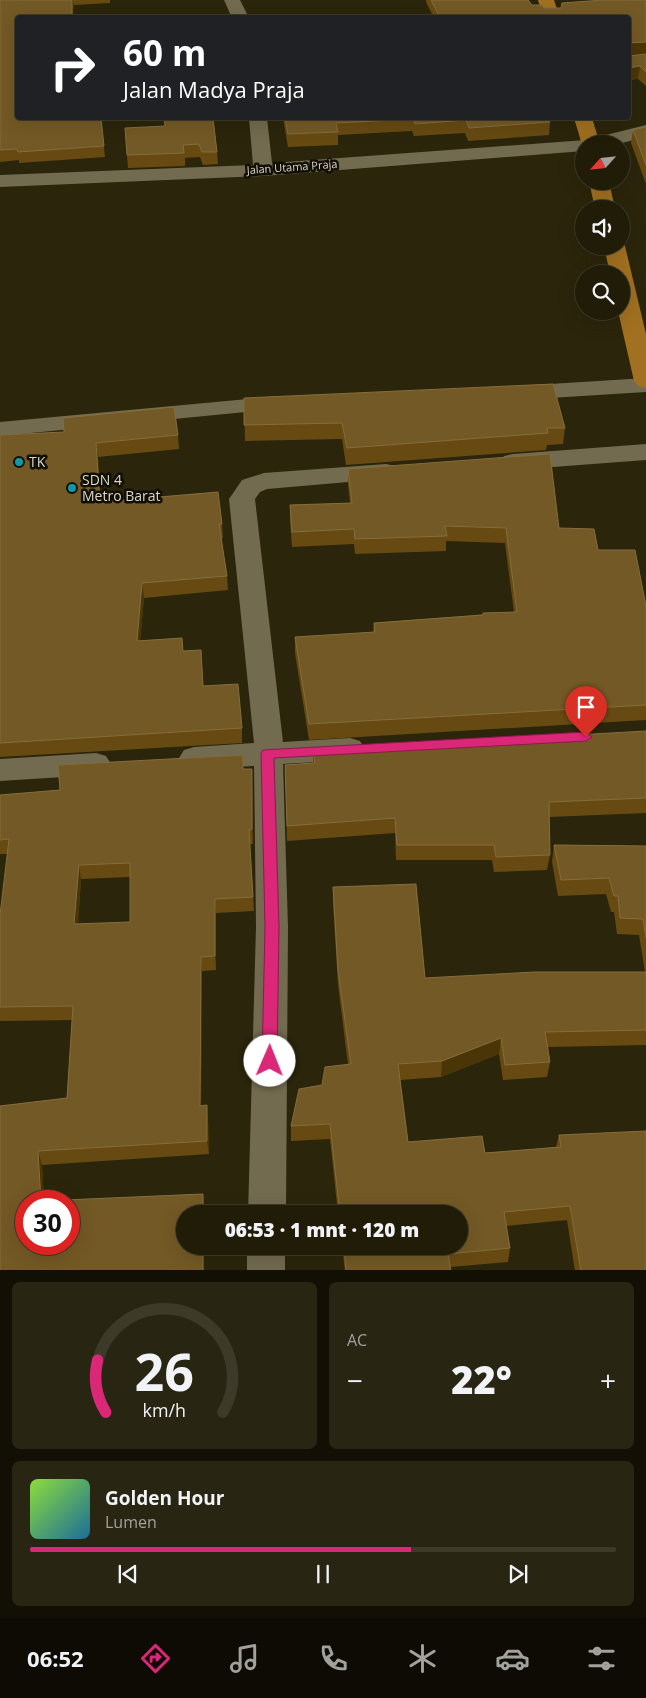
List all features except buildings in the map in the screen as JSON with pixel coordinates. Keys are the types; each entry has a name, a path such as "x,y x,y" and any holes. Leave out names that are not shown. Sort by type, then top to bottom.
{"main road":[{"path":"546,0 551,15"},
{"path":"584,120 589,135"},
{"path":"630,313 646,381"}],"street":[{"path":"232,0 239,15"},
{"path":"258,120 262,170"},
{"path":"629,135 646,131"},
{"name":"Jalan Utama Praja","path":"0,181 262,170 575,146"},
{"path":"496,394 646,385"},
{"path":"0,429 299,401"},
{"path":"489,464 646,452"},
{"path":"267,1205 272,927 268,733 242,499 251,486 264,481 411,470"},
{"path":"168,760 377,748"},
{"path":"0,770 119,763"},
{"path":"266,1255 266,1270"}],"place":[{"name":"TK","path":"19,462"},
{"name":"SDN 4 Metro Barat","path":"72,488"}],"route":[{"path":"270,1061 272,927 268,753 586,737"}]}
